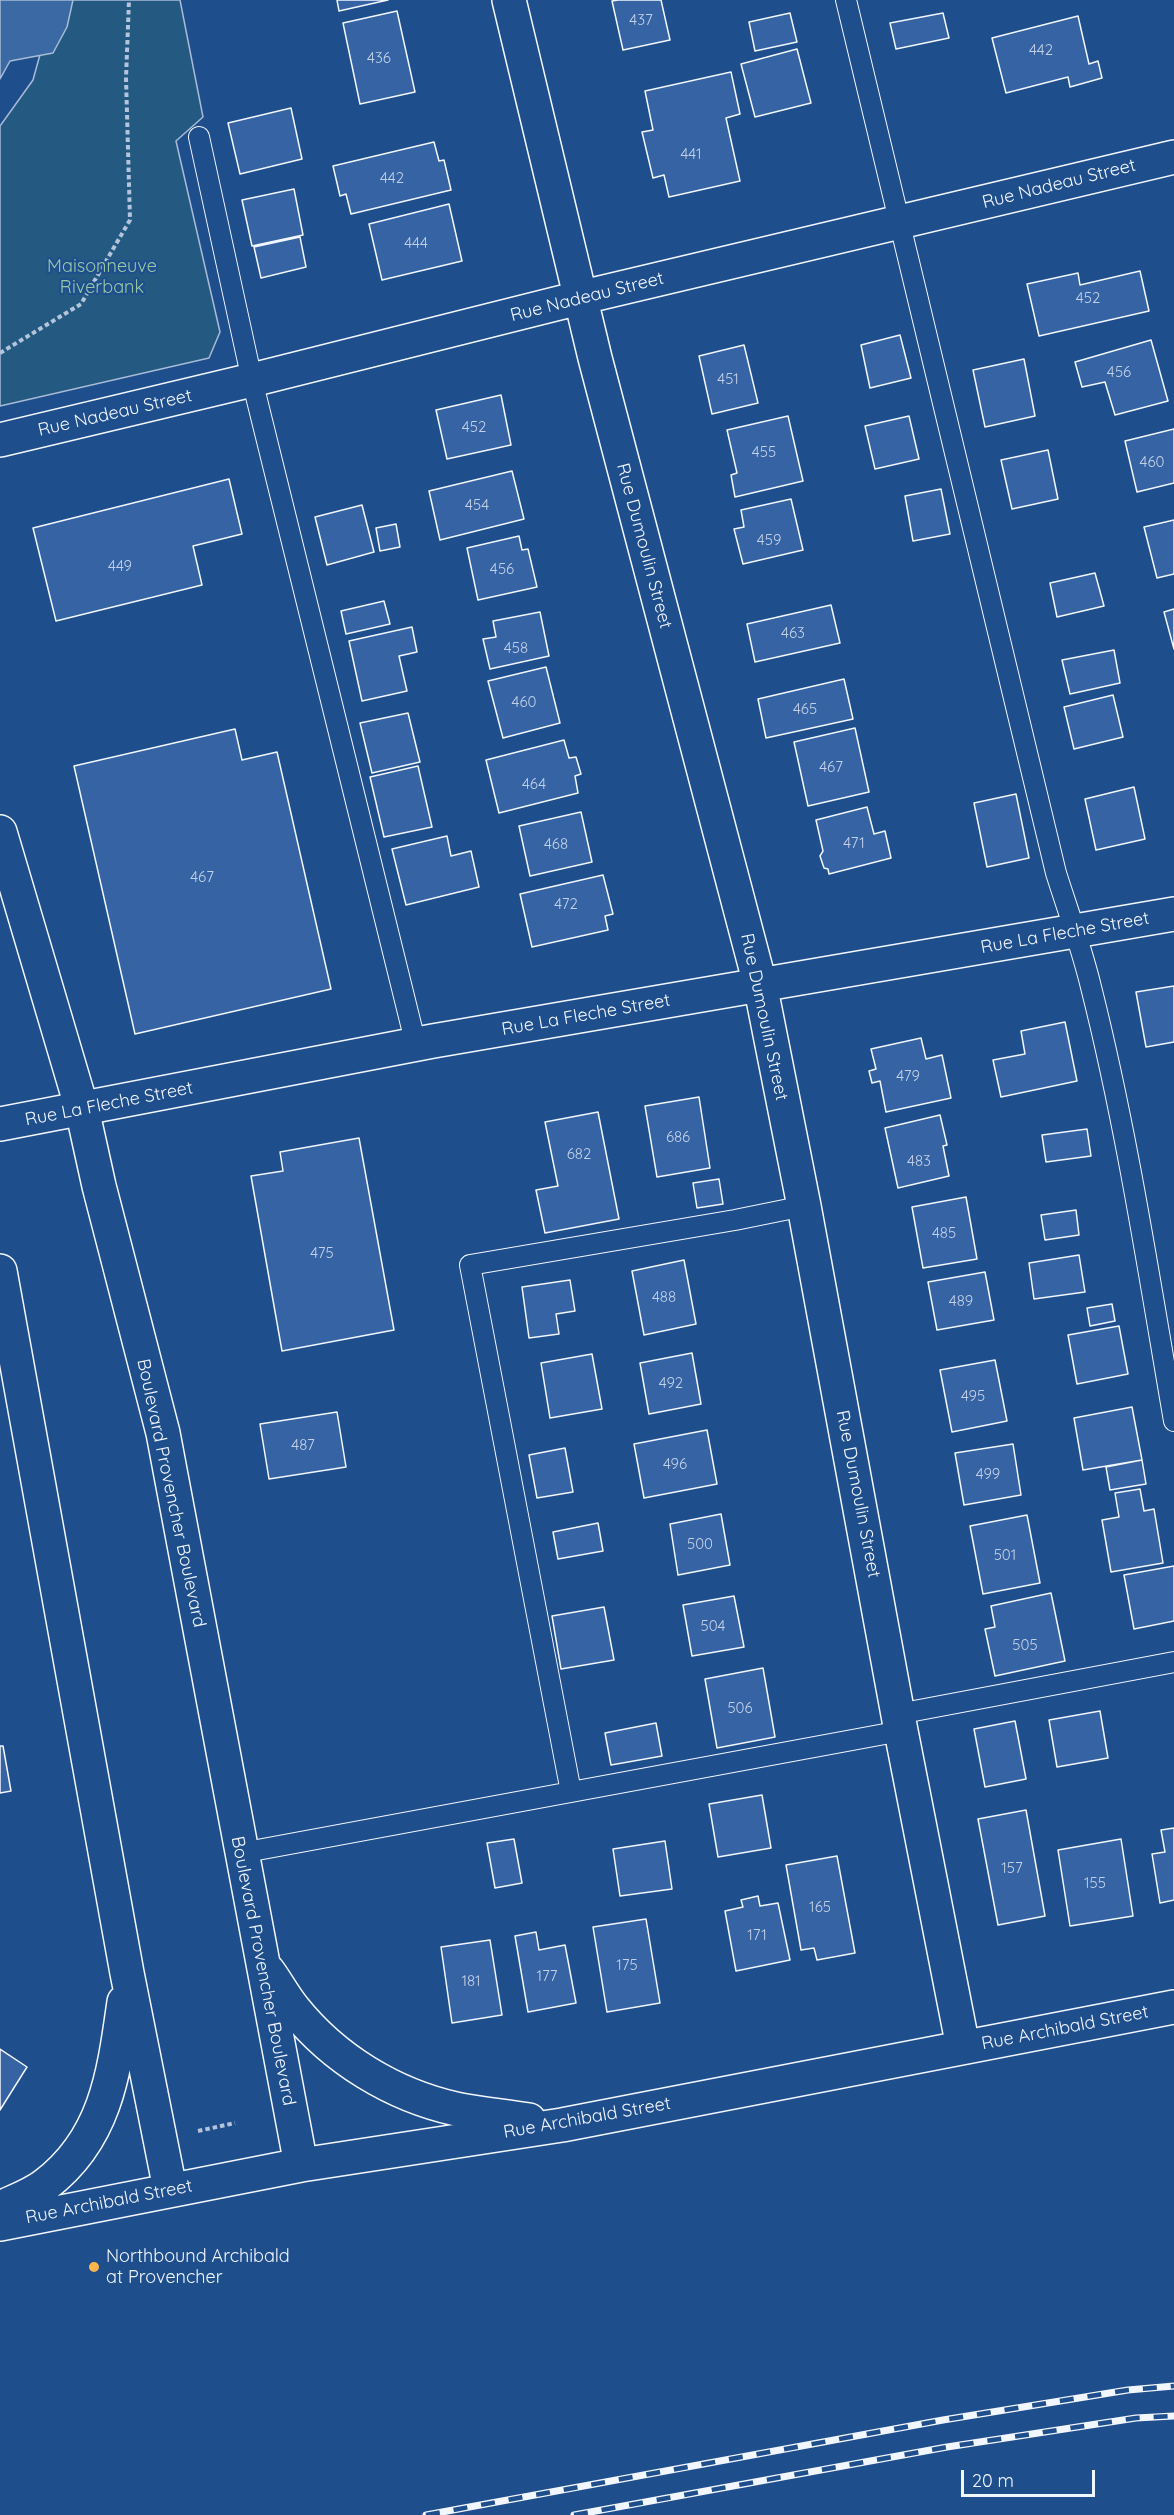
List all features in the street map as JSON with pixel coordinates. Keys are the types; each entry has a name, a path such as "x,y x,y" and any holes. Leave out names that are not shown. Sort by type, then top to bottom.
{"street":[{"name":"Rue Dumoulin Street","path":"509,0 579,297 760,984 963,2047"},
{"name":"Rue Nadeau Street","path":"0,440 252,380 579,297 1174,157"},
{"name":"Boulevard Provencher Boulevard","path":"0,832 82,1109 99,1186 163,1433 300,2165"},
{"name":"Rue La Fleche Street","path":"0,1124 416,1045 1174,914"},
{"path":"0,1271 127,1973 170,2189"},
{"path":"261,1959 293,2008 310,2028 356,2067 381,2081 407,2093 455,2108 562,2125"},
{"path":"0,2208 43,2187 80,2152 91,2134 102,2112 109,2086 118,2044 127,1973"},
{"name":"Rue Archibald Street","path":"0,2224 300,2165 562,2125 1174,2007"}],"lane":[{"path":"846,0 1056,873 1091,985 1127,1146 1174,1421"},
{"path":"200,137 252,380 416,1045"},
{"path":"571,1792 471,1265 804,1206"},
{"path":"241,1853 571,1792 1174,1662"}],"path":[{"path":"0,353 81,304 130,220 126,78 129,0"},
{"path":"197,2131 235,2123"}],"green space":[{"name":"Maisonneuve Riverbank","path":"55,0 180,0 203,117 176,141 220,332 209,358 0,406 0,126 33,80"}],"shaded area":[{"path":"0,0 73,0 67,27 53,53 10,61 0,79"}],"building":[{"path":"337,0 388,0 339,11"},
{"path":"661,0 670,40 623,50 612,1"},
{"path":"397,11 415,92 360,104 343,23"},
{"path":"790,13 797,42 755,51 749,22"},
{"path":"943,13 949,38 896,49 890,23"},
{"path":"1078,16 1089,64 1098,61 1102,78 1070,87 1068,77 1006,93 992,38"},
{"path":"797,49 811,103 755,117 741,64"},
{"path":"731,72 740,114 726,118 740,181 669,197 664,175 653,178 642,132 653,130 645,91"},
{"path":"291,108 302,159 240,174 228,123"},
{"path":"434,142 439,161 444,160 451,190 351,214 346,194 340,196 333,166"},
{"path":"294,189 303,235 252,246 242,200"},
{"path":"449,204 462,261 382,280 369,224"},
{"path":"300,237 306,267 261,278 254,247"},
{"path":"1140,271 1149,311 1039,336 1027,284 1078,273 1080,285"},
{"path":"900,335 911,378 870,388 861,345"},
{"path":"1151,340 1168,401 1115,415 1105,382 1082,387 1075,362"},
{"path":"744,345 758,403 712,414 699,356"},
{"path":"1024,359 1035,416 985,427 973,370"},
{"path":"501,395 511,445 447,459 436,410"},
{"path":"788,416 803,481 735,497 731,475 737,473 727,430"},
{"path":"909,416 919,459 875,469 865,426"},
{"path":"1174,429 1174,483 1137,492 1125,441"},
{"path":"1048,450 1058,499 1012,509 1001,460"},
{"path":"512,471 524,519 440,540 429,491"},
{"path":"229,479 242,534 193,546 202,585 56,621 33,528"},
{"path":"941,489 950,534 913,541 905,496"},
{"path":"791,499 803,550 743,564 734,529 744,527 741,510"},
{"path":"362,505 374,552 327,565 315,517"},
{"path":"1174,520 1174,574 1157,578 1144,527"},
{"path":"396,524 400,547 380,551 376,528"},
{"path":"519,536 522,550 528,549 537,587 478,600 467,548"},
{"path":"1095,573 1104,606 1057,617 1050,583"},
{"path":"384,601 390,624 346,634 341,611"},
{"path":"831,605 840,643 755,662 747,624"},
{"path":"1174,609 1174,649 1164,612"},
{"path":"540,612 549,656 490,669 483,639 496,637 493,621"},
{"path":"412,627 417,652 399,656 407,691 362,701 349,641"},
{"path":"1114,650 1120,683 1070,694 1062,660"},
{"path":"546,667 560,723 503,738 488,681"},
{"path":"844,679 853,719 766,738 758,699"},
{"path":"1113,695 1123,737 1074,749 1064,707"},
{"path":"408,713 420,762 372,773 360,723"},
{"path":"855,728 869,792 808,806 794,742"},
{"path":"235,729 242,760 277,752 331,989 135,1034 74,766"},
{"path":"564,740 569,758 576,757 581,774 575,776 578,793 499,813 486,760"},
{"path":"418,766 432,827 384,837 370,777"},
{"path":"1134,787 1145,839 1096,850 1085,799"},
{"path":"1016,794 1029,858 987,867 974,803"},
{"path":"867,807 874,834 885,831 891,858 829,874 820,856 823,851 816,820"},
{"path":"581,812 592,862 530,876 519,826"},
{"path":"447,836 451,856 471,851 479,887 406,905 392,849"},
{"path":"603,875 613,914 605,916 608,930 532,947 520,894"},
{"path":"1174,986 1174,1042 1146,1047 1136,992"},
{"path":"1065,1022 1077,1081 1001,1097 993,1060 1025,1054 1021,1031"},
{"path":"921,1038 926,1059 942,1055 951,1098 886,1112 880,1081 872,1083 869,1071 876,1069 871,1049"},
{"path":"699,1097 710,1168 657,1177 645,1106"},
{"path":"598,1112 619,1219 545,1233 536,1190 558,1186 545,1122"},
{"path":"940,1115 947,1145 943,1146 949,1176 898,1188 885,1128"},
{"path":"1087,1129 1091,1156 1046,1162 1042,1135"},
{"path":"359,1138 394,1330 282,1351 251,1176 283,1171 280,1152"},
{"path":"719,1179 723,1204 697,1208 693,1183"},
{"path":"966,1197 977,1259 923,1268 912,1207"},
{"path":"1076,1210 1079,1235 1045,1240 1041,1215"},
{"path":"1079,1255 1085,1292 1034,1299 1029,1263"},
{"path":"684,1260 696,1324 644,1335 632,1271"},
{"path":"985,1272 994,1320 937,1330 928,1282"},
{"path":"570,1280 575,1311 556,1314 559,1334 529,1338 522,1287"},
{"path":"1112,1304 1115,1321 1090,1326 1087,1308"},
{"path":"1119,1326 1128,1374 1077,1384 1068,1335"},
{"path":"692,1353 701,1404 649,1414 640,1363"},
{"path":"592,1354 602,1409 550,1418 541,1363"},
{"path":"995,1360 1007,1421 952,1432 940,1370"},
{"path":"1132,1407 1142,1460 1083,1470 1074,1418"},
{"path":"337,1412 346,1467 269,1479 260,1424"},
{"path":"707,1430 717,1484 644,1498 634,1444"},
{"path":"1013,1444 1021,1495 964,1505 955,1453"},
{"path":"565,1448 573,1492 537,1498 529,1455"},
{"path":"1142,1460 1146,1484 1110,1490 1106,1467"},
{"path":"1140,1489 1144,1511 1154,1509 1163,1563 1111,1572 1102,1520 1119,1517 1115,1493"},
{"path":"721,1514 730,1565 678,1575 670,1524"},
{"path":"1027,1515 1040,1583 983,1594 970,1526"},
{"path":"598,1523 603,1551 558,1559 553,1532"},
{"path":"1174,1566 1174,1621 1134,1629 1124,1575"},
{"path":"1051,1593 1065,1661 995,1676 985,1629 995,1627 991,1606"},
{"path":"734,1596 744,1647 692,1656 683,1605"},
{"path":"604,1607 614,1660 561,1669 552,1616"},
{"path":"763,1668 775,1737 717,1748 705,1679"},
{"path":"1100,1711 1108,1758 1057,1767 1049,1720"},
{"path":"1015,1721 1026,1779 985,1787 974,1729"},
{"path":"656,1723 662,1756 611,1765 605,1733"},
{"path":"0,1746 3,1746 11,1791 0,1793"},
{"path":"762,1795 771,1848 718,1857 709,1804"},
{"path":"1026,1810 1045,1916 998,1925 978,1819"},
{"path":"1174,1828 1174,1900 1160,1903 1152,1854 1165,1852 1161,1830"},
{"path":"514,1839 522,1883 495,1888 487,1843"},
{"path":"1121,1839 1133,1916 1070,1926 1058,1850"},
{"path":"665,1841 672,1889 620,1896 613,1849"},
{"path":"837,1856 855,1953 817,1960 814,1948 801,1950 786,1865"},
{"path":"758,1896 760,1906 778,1903 790,1960 736,1971 725,1911 743,1907 741,1900"},
{"path":"646,1919 660,2003 607,2012 593,1927"},
{"path":"536,1932 539,1950 565,1945 576,2003 528,2012 515,1936"},
{"path":"490,1940 502,2015 452,2023 441,1947"},
{"path":"0,2049 27,2067 0,2110"}],"railway":[{"path":"426,2515 943,2420 1128,2390 1174,2386"},
{"path":"574,2515 947,2447 1136,2418 1174,2416"}],"place":[{"name":"Northbound Archibald at Provencher","path":"94,2267"}]}
